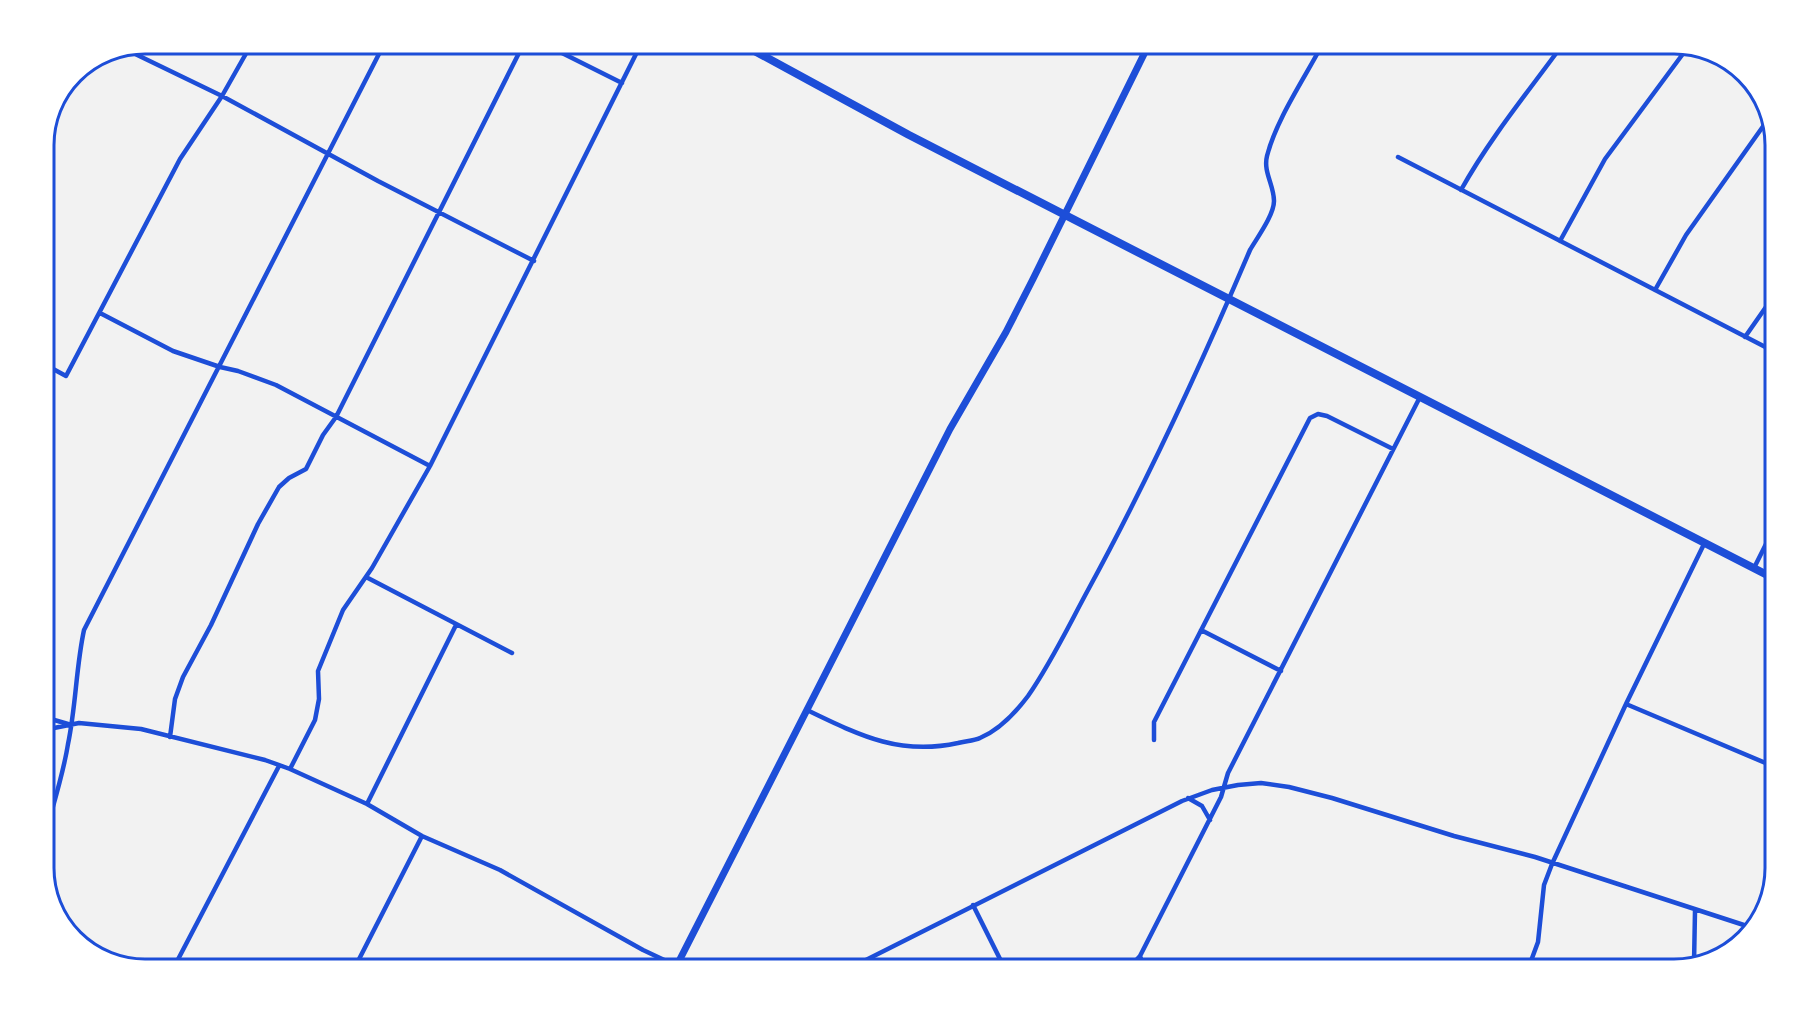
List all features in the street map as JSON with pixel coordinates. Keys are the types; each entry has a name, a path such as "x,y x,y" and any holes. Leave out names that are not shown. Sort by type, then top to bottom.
{"main road":[{"path":"760,54 909,135 1765,574"},
{"path":"681,959 950,429 1006,332 1144,54"}],"street":[{"path":"54,369 66,376 180,159 222,96 246,54"},
{"path":"54,799 76,700 78,663 84,630 379,54"},
{"path":"170,737 175,699 183,677 258,525 279,487 289,477 306,469 323,435 336,417 518,54"},
{"path":"564,54 622,83"},
{"path":"290,769 315,720 319,699 318,671 343,610 366,577 430,466 636,54"},
{"path":"807,710 874,740 897,746 919,748 943,746 981,738 1003,723 1027,698 1108,554 1250,250 1271,211 1274,201 1265,165 1276,131 1317,54"},
{"path":"1461,190 1493,138 1555,54"},
{"path":"137,55 222,96 534,261"},
{"path":"1560,241 1605,159 1682,55"},
{"path":"1655,290 1686,234 1763,127"},
{"path":"1398,157 1765,347"},
{"path":"1745,337 1765,308"},
{"path":"100,313 173,351 220,367 238,370 276,385 430,466"},
{"path":"1137,959 1210,820 1228,773 1420,397"},
{"path":"1154,740 1154,722 1310,418 1318,414 1327,416 1393,449"},
{"path":"1532,959 1539,942 1544,885 1552,864 1626,704 1705,542"},
{"path":"1754,568 1765,546"},
{"path":"366,577 512,653"},
{"path":"367,804 456,625"},
{"path":"1201,630 1281,671"},
{"path":"1626,704 1765,763"},
{"path":"54,720 71,725"},
{"path":"54,728 79,723 141,729 265,760 290,769 367,804 422,836 500,870 660,959"},
{"path":"178,959 279,766"},
{"path":"868,959 1188,798 1224,787 1262,783 1332,798 1552,864 1745,926"},
{"path":"1188,798 1202,806 1210,820"},
{"path":"359,959 422,836"},
{"path":"973,906 1000,959"},
{"path":"1695,911 1695,956"}]}
